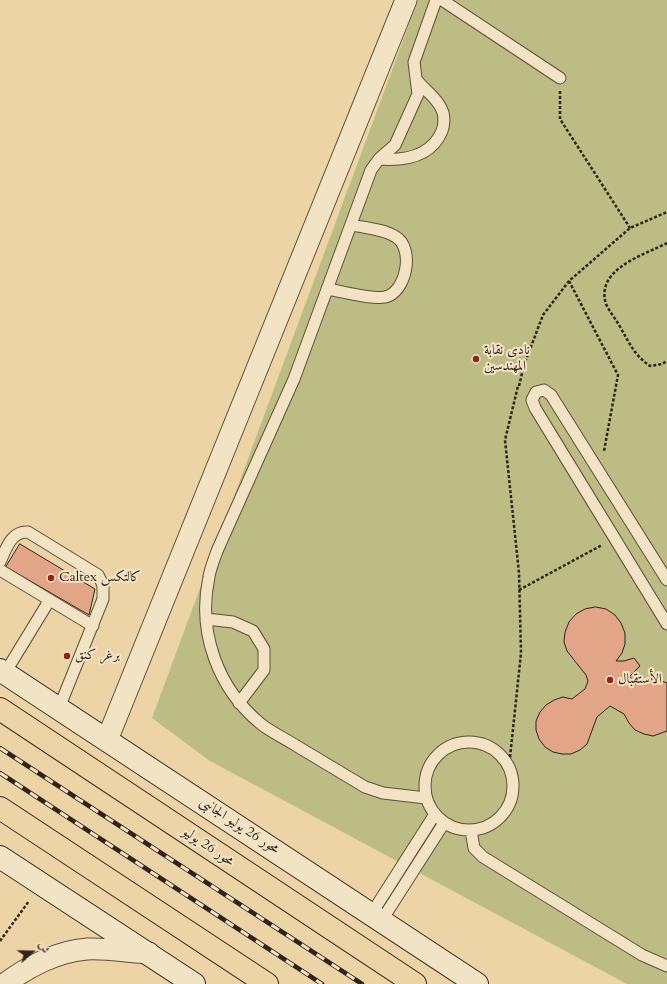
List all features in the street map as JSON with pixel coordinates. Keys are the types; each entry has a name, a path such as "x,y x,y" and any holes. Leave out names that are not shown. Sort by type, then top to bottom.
{"highway":[{"name":"محور 26 يوليو","path":"0,709 415,984"},
{"path":"0,808 267,984"}],"main road":[{"name":"محور 26 يوليو الجانبى","path":"3,671 377,916 477,984"},
{"path":"0,857 194,984"}],"street":[{"path":"108,740 406,0"},
{"path":"5,984 35,966 61,955 87,949 148,954"}],"lane":[{"path":"426,798 383,793 365,787 262,725 239,703 226,684 214,659 207,632 205,605 208,577 217,551 294,379 371,170 379,159 395,145 418,94 414,62 416,52 436,0"},
{"path":"442,0 560,78"},
{"path":"379,159 395,160 412,157 426,152 437,141 443,127 443,111 437,100 416,79"},
{"path":"327,289 380,298 391,295 400,284 408,258 402,243 390,233 352,225"},
{"path":"667,580 551,395 544,390 536,392 532,400 535,408 667,624"},
{"path":"0,562 14,536 28,532 98,575 103,585 104,592 93,626 59,708"},
{"path":"0,570 49,601 93,626"},
{"path":"3,671 49,601"},
{"path":"206,619 233,622 253,630 264,648 264,670 239,703"},
{"path":"460,742 475,742 489,746 501,755 509,767 513,781 512,795 507,809 498,820 485,827 471,830 453,827 444,823 435,814 426,798 425,783 428,769 436,757 447,747 460,742"},
{"path":"377,916 435,814"},
{"path":"377,916 444,823"},
{"path":"471,830 474,848 483,857 642,955 667,966"}],"path":[{"path":"560,78 560,119 630,228"},
{"path":"509,767 521,653 519,590 506,440 518,386 543,315 570,281 630,228 667,212"},
{"path":"667,243 618,269 610,276 605,288 606,304 637,356 650,366 662,364 667,360"},
{"path":"570,281 618,375 600,473"},
{"path":"518,386 534,396"},
{"path":"519,590 615,538"},
{"path":"0,941 42,884"}],"green space":[{"name":"نادى نقابة المهندسين","path":"418,0 667,0 667,984 627,984 210,761 152,718"}],"building":[{"name":"Caltex كالتكس","path":"20,544 95,589 89,615 6,567"},
{"name":"الأستقبال","path":"596,607 606,609 615,615 621,623 625,633 625,644 622,653 616,661 624,661 634,658 640,666 630,676 634,685 646,679 655,679 667,683 667,731 653,736 644,734 635,730 624,714 610,706 597,717 587,744 580,750 571,754 553,752 545,747 539,739 536,730 536,721 540,712 546,705 563,697 572,699 585,689 588,681 586,675 567,651 564,642 565,632 569,622 576,614 585,609"}],"railway":[{"path":"0,748 362,984"},
{"path":"0,773 322,984"}],"place":[{"name":"نادى نقابة المهندسين","path":"476,359"},
{"name":"Caltex كالتكس","path":"51,578"},
{"name":"برغر كنق","path":"67,656"},
{"name":"الأستقبال","path":"610,680"}]}
